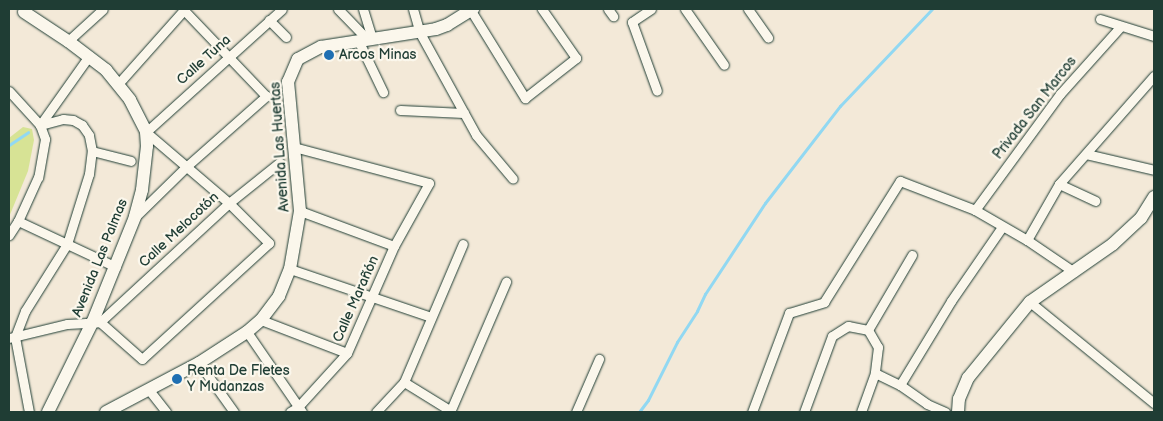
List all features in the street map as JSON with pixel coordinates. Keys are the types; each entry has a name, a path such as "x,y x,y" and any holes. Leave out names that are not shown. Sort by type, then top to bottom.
{"street":[{"path":"68,40 103,9"},
{"path":"118,84 185,9 266,96 187,166 135,217"},
{"name":"Calle Tuna","path":"146,132 282,9"},
{"path":"338,9 366,39"},
{"path":"363,9 366,39 383,92"},
{"path":"413,9 420,33 476,135 513,179"},
{"path":"471,9 525,98 576,58 542,9"},
{"name":"Avenida Las Huertas","path":"106,412 199,363 247,332 261,320 279,296 290,269 300,212 288,82 293,66 298,59 312,51 366,39 420,33 447,26 471,9"},
{"path":"651,9 632,22 657,92"},
{"path":"685,9 724,65"},
{"path":"748,9 768,38"},
{"name":"Avenida Las Palmas","path":"23,10 89,56 118,84 130,100 146,132 146,162 135,217 97,321 48,412"},
{"path":"1100,19 1154,36"},
{"path":"269,20 286,37"},
{"name":"Privada San Marcos","path":"974,210 1060,94 1122,26"},
{"path":"40,125 89,56"},
{"path":"1027,240 1060,184 1154,76"},
{"path":"9,91 40,125 45,139 43,160 31,195 9,235"},
{"path":"400,110 464,114"},
{"path":"29,412 12,338 25,311 67,244 89,174 92,151 89,136 82,124 73,120 63,119 40,125"},
{"path":"12,338 67,324 97,321 142,359 269,243 229,203 146,132"},
{"name":"Calle Marañón","path":"294,147 429,183 394,246 347,353 296,411"},
{"path":"92,151 131,161"},
{"path":"1086,154 1154,170"},
{"name":"Calle Melocotón","path":"97,321 229,203 280,162"},
{"path":"752,412 789,312 824,302 900,181 974,210 1027,240 1074,272"},
{"path":"1060,184 1095,201"},
{"path":"958,412 959,399 968,378 1030,302 1113,244 1141,218 1154,197"},
{"path":"300,212 394,246"},
{"path":"18,221 116,267"},
{"path":"900,386 951,301 1002,227"},
{"path":"376,412 404,382 463,244"},
{"path":"868,330 912,255"},
{"path":"290,269 431,317"},
{"path":"404,382 450,412 506,282"},
{"path":"1030,302 1154,403"},
{"path":"261,320 347,353"},
{"path":"804,412 832,336 848,326 868,330 878,347 875,372 861,412"},
{"path":"247,332 296,411"},
{"path":"576,412 599,359"},
{"path":"199,363 234,412"},
{"path":"875,372 927,404 945,412"},
{"path":"149,390 166,412"}],"green space":[{"path":"23,127 32,129 34,140 28,171 9,217 9,138"}],"waterway":[{"path":"639,412 648,400 677,342 697,311 705,294 765,203 840,106 932,9"},
{"path":"9,145 28,132"}],"place":[{"name":"Arcos Minas","path":"329,55"},
{"name":"Renta De Fletes Y Mudanzas","path":"177,379"}]}
